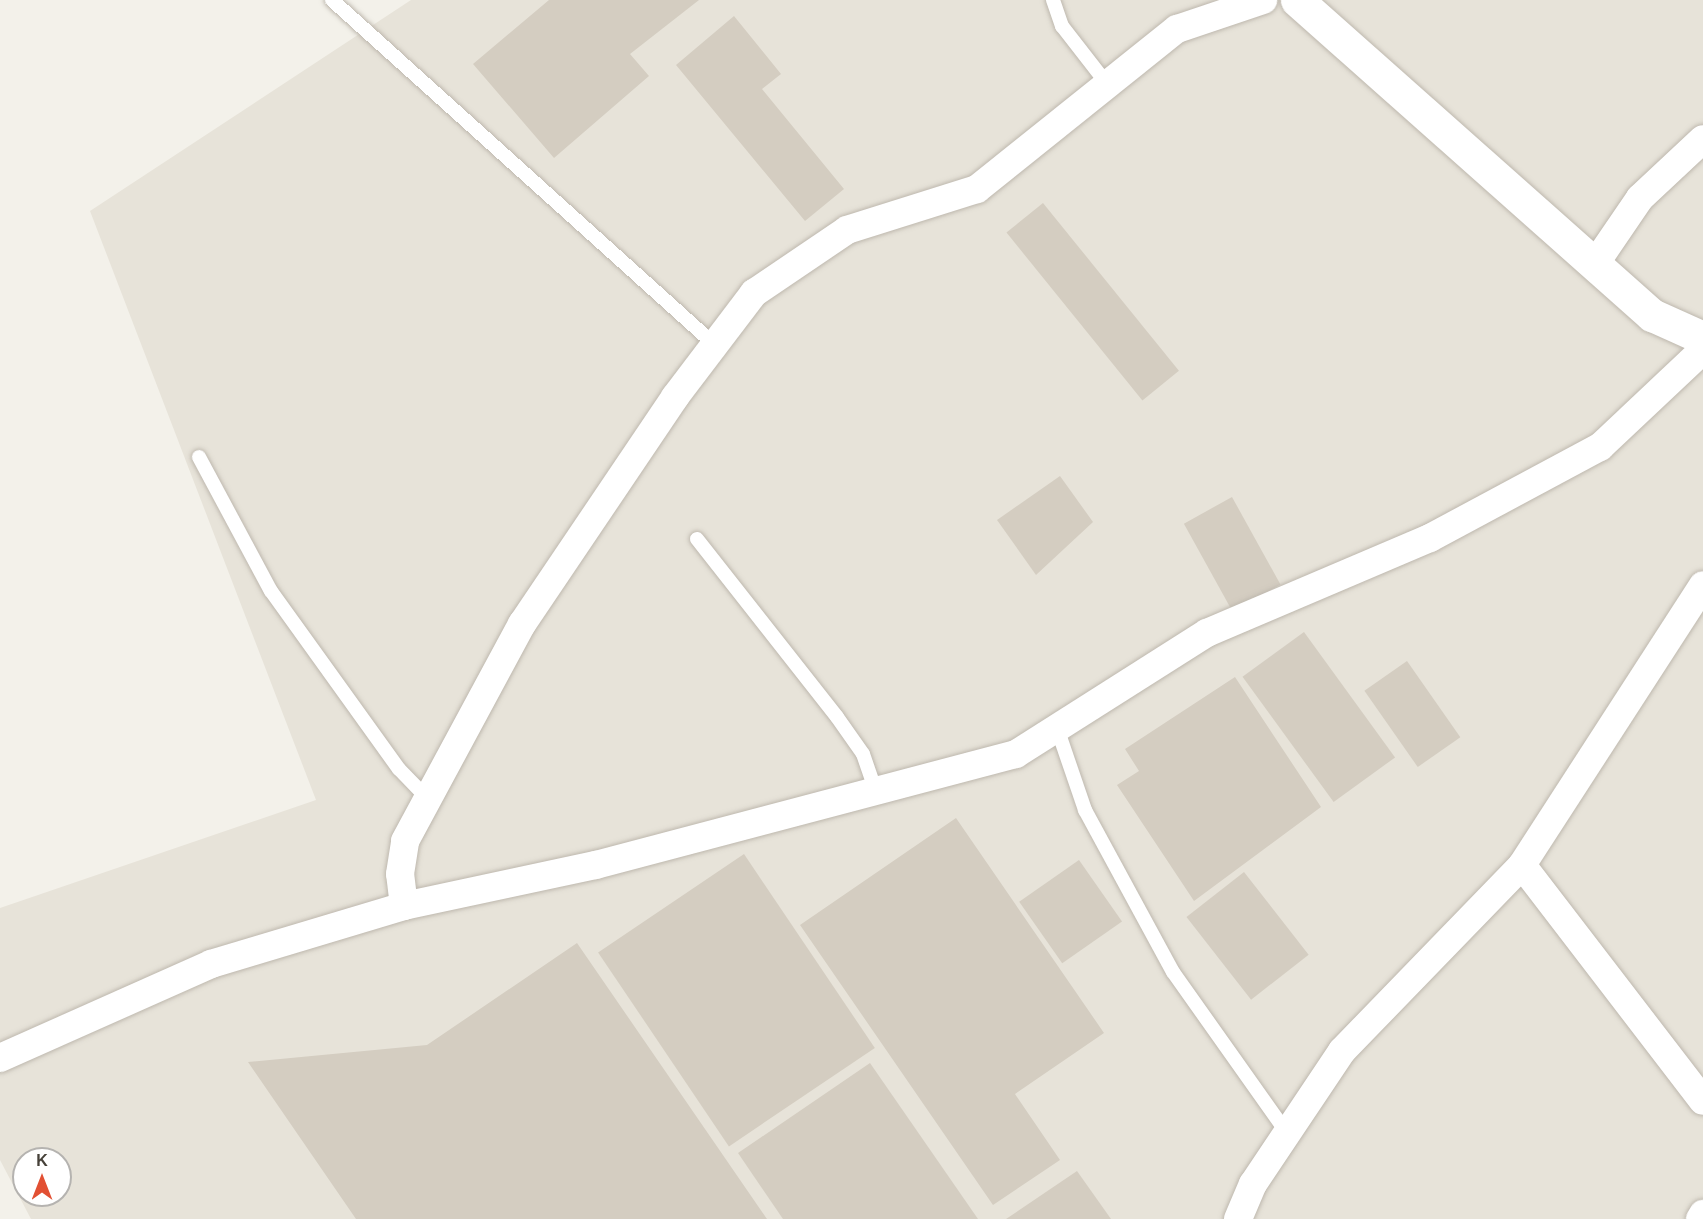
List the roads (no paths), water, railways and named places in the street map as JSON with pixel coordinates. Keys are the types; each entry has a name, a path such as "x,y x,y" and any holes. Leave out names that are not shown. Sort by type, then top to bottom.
{"street":[{"path":"404,906 400,874 405,841 522,624 754,292 797,261 847,230 977,189 1177,29 1263,0"},
{"path":"1297,0 1652,315 1703,338"},
{"path":"1595,264 1640,198 1703,139"},
{"path":"0,1058 211,964 404,906 596,865 875,788 1016,754 1207,633 1430,538 1600,447 1703,350"},
{"path":"1238,1219 1253,1184 1342,1051 1522,865 1703,585"},
{"path":"1522,865 1703,1101"},
{"path":"1700,1219 1703,1214"}],"lane":[{"path":"332,0 715,345"},
{"path":"1053,0 1062,26 1108,85"},
{"path":"199,457 271,591 399,769 428,799"},
{"path":"697,539 837,717 863,754 875,788"},
{"path":"1057,728 1085,810 1173,972 1287,1133"}]}
